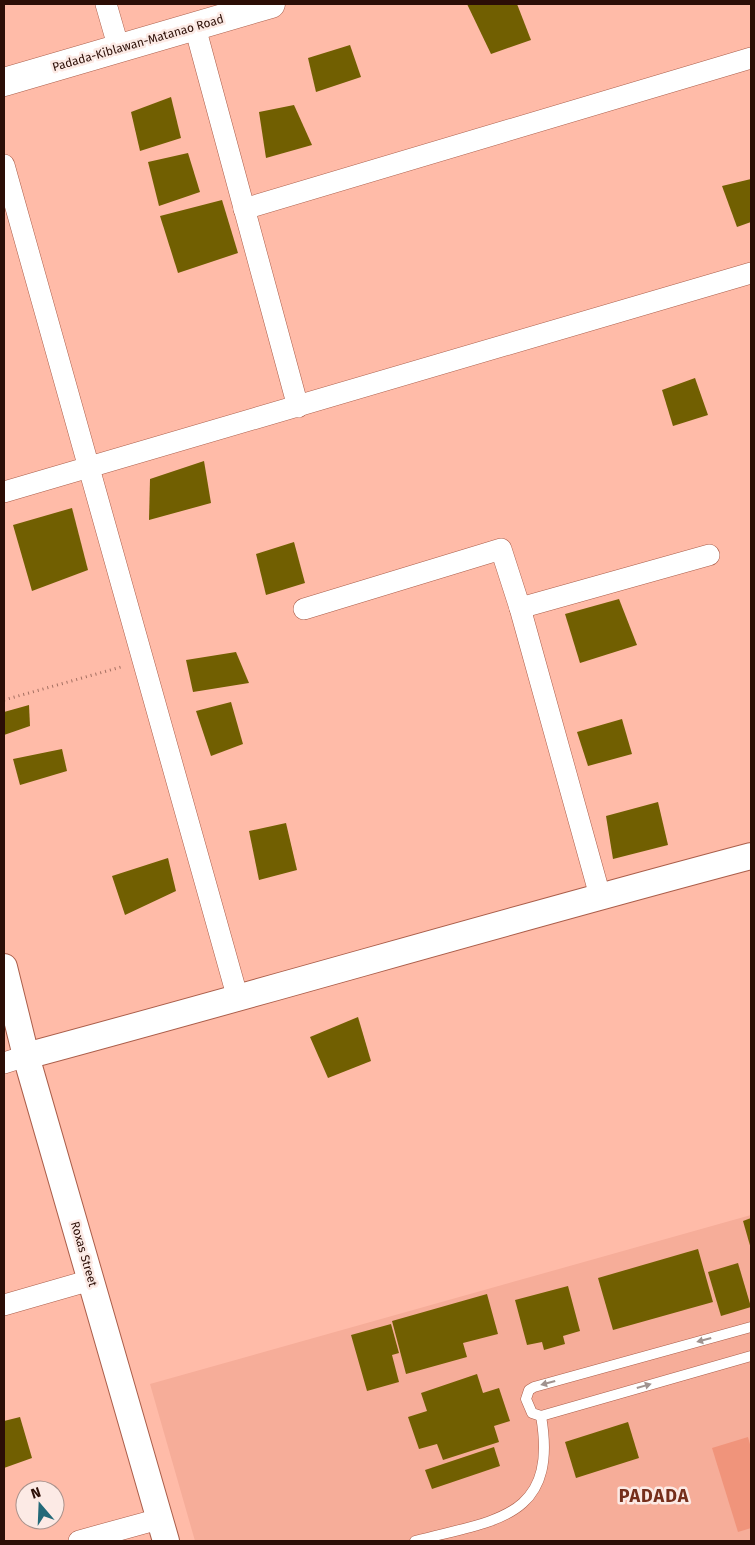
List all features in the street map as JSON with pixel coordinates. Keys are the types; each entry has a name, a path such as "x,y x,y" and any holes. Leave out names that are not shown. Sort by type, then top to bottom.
{"main road":[{"name":"Padada-Kiblawan-Matanao Road","path":"4,82 271,4"}],"street":[{"path":"106,4 119,49"},
{"path":"195,27 298,407"},
{"path":"244,209 751,58"},
{"path":"4,165 238,999"},
{"path":"4,492 751,273"},
{"path":"304,608 501,549 520,608 600,896"},
{"path":"520,608 709,555"},
{"path":"15,1059 238,999 600,896 751,856"},
{"name":"Roxas Street","path":"4,967 15,1059 91,1280 163,1530"},
{"path":"4,1305 91,1280"},
{"path":"79,1541 163,1530"}],"lane":[{"path":"751,1327 534,1387 529,1390 526,1399 532,1413 541,1416 751,1356"},
{"path":"415,1541 499,1518 513,1512 527,1502 539,1478 544,1457 545,1439 541,1416"}],"path":[{"path":"4,700 143,660"}],"shaded area":[{"path":"751,1215 751,1541 195,1541 150,1384"},
{"path":"748,1437 751,1448 751,1528 738,1532 712,1448"}],"building":[{"path":"467,4 517,4 531,40 491,54"},
{"path":"350,45 361,77 316,92 308,58"},
{"path":"171,97 181,138 140,151 131,112"},
{"path":"294,105 312,145 266,158 259,112"},
{"path":"188,153 200,192 159,206 148,162"},
{"path":"751,179 751,222 737,227 722,186"},
{"path":"222,200 238,253 178,273 160,216"},
{"path":"695,378 708,415 673,426 662,390"},
{"path":"204,461 211,503 149,520 150,479"},
{"path":"72,508 88,570 32,591 13,525"},
{"path":"294,542 305,583 266,595 256,554"},
{"path":"619,599 637,645 580,663 565,614"},
{"path":"236,652 249,683 193,692 186,660"},
{"path":"231,702 243,744 211,756 196,711"},
{"path":"29,705 30,726 4,735 4,712"},
{"path":"622,719 632,754 588,766 577,732"},
{"path":"62,749 67,771 20,785 13,759"},
{"path":"658,802 668,845 613,859 606,816"},
{"path":"286,823 297,870 259,880 249,831"},
{"path":"168,858 176,891 125,915 112,876"},
{"path":"358,1017 371,1061 328,1078 310,1037"},
{"path":"751,1218 751,1249 743,1221"},
{"path":"698,1249 713,1302 613,1330 598,1278"},
{"path":"738,1263 751,1307 721,1316 708,1272"},
{"path":"568,1286 580,1331 563,1336 565,1344 544,1350 542,1342 527,1345 515,1300"},
{"path":"487,1294 498,1334 463,1343 467,1357 406,1374 392,1321"},
{"path":"391,1324 399,1353 392,1355 399,1382 367,1391 351,1335"},
{"path":"477,1374 483,1393 499,1388 510,1421 494,1426 499,1442 443,1460 437,1444 419,1449 408,1417 427,1411 421,1393"},
{"path":"20,1417 32,1458 4,1468 4,1421"},
{"path":"628,1422 639,1458 576,1478 565,1442"},
{"path":"494,1447 500,1466 432,1489 425,1470"}],"district":[{"name":"PADADA","path":"654,1496"}]}
